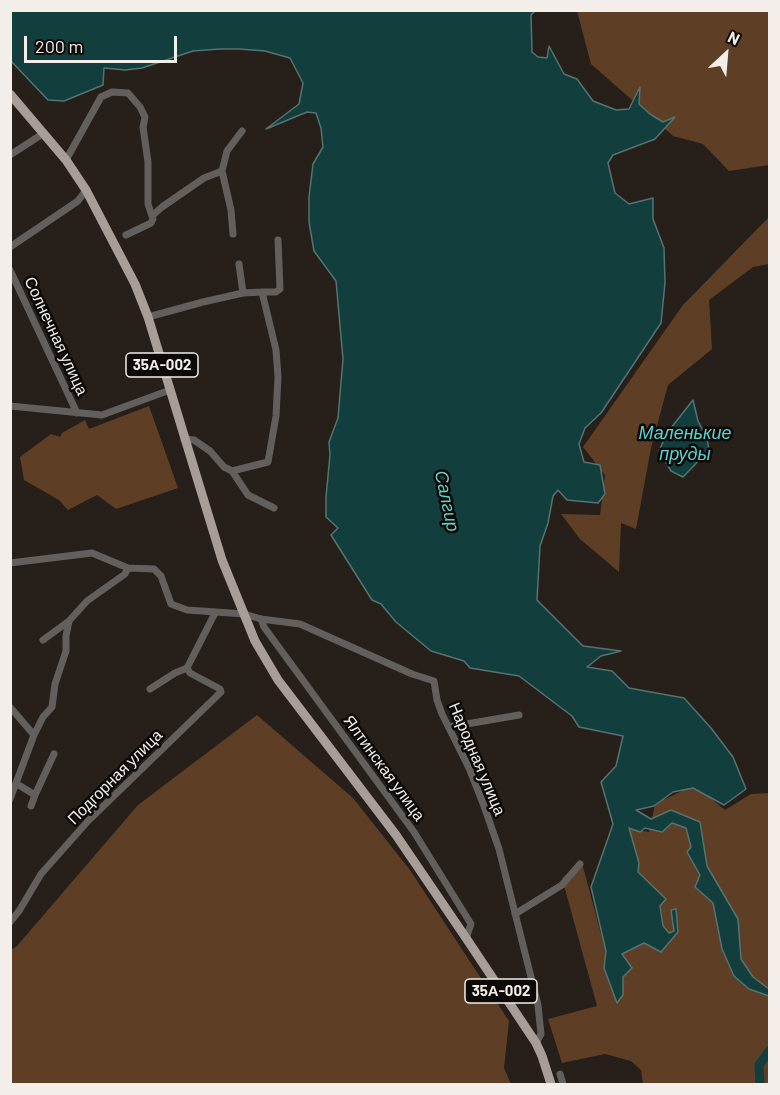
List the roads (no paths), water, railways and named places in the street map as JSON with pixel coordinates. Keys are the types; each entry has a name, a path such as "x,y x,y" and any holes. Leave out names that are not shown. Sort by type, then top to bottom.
{"main road":[{"name":"35А-002","path":"10,94 66,160 86,190 135,284 148,317 222,560 255,641 278,680 396,835 466,938 536,1043 551,1084"}],"street":[{"path":"66,160 101,97 112,92 128,93 145,117 143,127 148,162 148,204 152,223 126,235"},
{"path":"232,234 231,210 222,171 227,151 242,130"},
{"path":"10,155 44,133"},
{"path":"152,216 204,178 222,171"},
{"path":"10,247 78,201 86,190"},
{"path":"148,317 243,293 276,292 280,289 278,240"},
{"path":"239,264 243,293"},
{"name":"Солнечная улица","path":"10,270 77,413"},
{"path":"232,471 268,462 276,416 278,377 276,350 262,292"},
{"path":"10,406 102,415 170,390"},
{"path":"184,439 194,440 210,451 232,471 248,495 274,508"},
{"path":"10,563 93,553 128,568 125,574 87,601 69,621 43,640"},
{"name":"Народная улица","path":"128,568 154,569 159,572 171,604 187,610 244,614 261,619 300,624 412,674 434,681 436,700 484,806 499,849 538,1005 542,1034 536,1043"},
{"path":"150,689 187,668 215,613"},
{"name":"Ялтинская улица","path":"261,619 264,627 414,832 471,924 466,938"},
{"path":"10,799 34,735 43,717 52,707 55,684 66,651 69,621"},
{"name":"Подгорная улица","path":"10,922 41,874 88,821 221,692 190,674 187,668"},
{"path":"10,707 34,735"},
{"path":"449,727 519,715"},
{"path":"31,806 54,754"},
{"path":"17,784 35,795"},
{"path":"515,914 562,885 580,864"},
{"path":"560,1074 563,1084"}],"water":[{"path":"10,11 535,11 531,15 532,52 538,57 547,58 549,46 564,74 577,79 593,101 616,110 629,109 640,87 639,104 650,114 663,122 675,117 655,139 613,155 608,163 615,193 629,204 653,198 653,219 664,248 665,283 661,323 601,413 585,428 579,444 584,462 600,465 605,494 598,503 567,500 558,490 553,496 548,523 540,546 537,600 583,646 621,651 601,656 587,667 612,671 629,688 684,698 733,757 746,789 724,805 693,788 673,792 654,806 636,810 651,819 671,810 700,822 707,866 738,919 741,959 753,977 769,989 769,996 749,989 734,976 722,949 713,903 695,887 700,875 687,852 691,847 686,828 672,823 662,832 645,828 640,832 629,828 639,863 638,872 666,899 660,906 663,926 669,933 674,931 671,910 676,909 678,932 661,952 644,943 622,954 632,968 623,977 623,995 617,1003 604,968 606,951 591,887 613,824 601,782 616,766 623,736 579,727 572,716 519,676 470,668 464,661 431,651 396,622 381,604 372,600 331,535 338,528 326,517 329,442 338,418 343,359 336,281 314,251 309,222 313,164 323,147 321,128 316,113 307,112 266,129 299,104 303,83 290,58 265,51 239,49 193,51 142,68 125,70 104,68 103,85 64,101 48,100 11,61"},
{"name":"Маленькие пруды","path":"693,400 709,450 683,477 671,471 659,451 667,433"}],"waterway":[{"name":"Салгир","path":"760,1084 759,1065 770,1050"}]}
